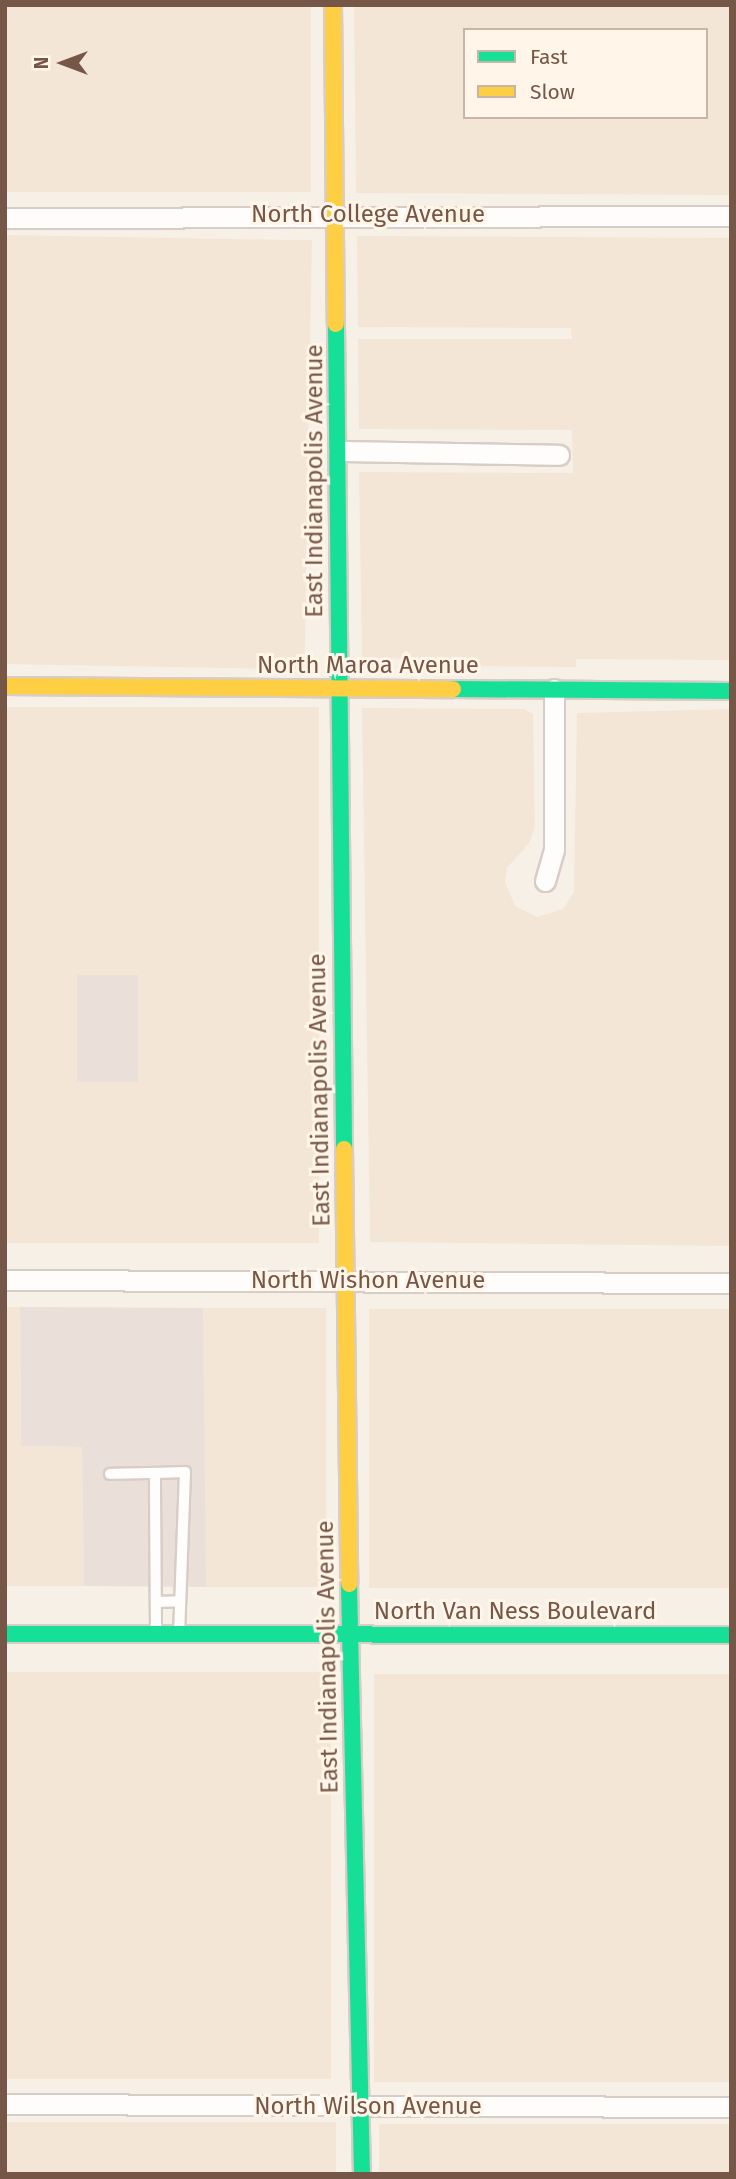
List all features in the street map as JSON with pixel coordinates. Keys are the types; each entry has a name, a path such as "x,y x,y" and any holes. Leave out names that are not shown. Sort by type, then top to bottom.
{"street":[{"name":"East Indianapolis Avenue","path":"332,5 349,1634 362,2174"},
{"name":"North College Avenue","path":"5,218 335,214 731,216"},
{"path":"338,451 559,454"},
{"name":"North Maroa Avenue","path":"5,686 731,691"},
{"path":"545,881 554,850 554,689"},
{"name":"North Wishon Avenue","path":"5,1280 731,1283"},
{"name":"North Van Ness Boulevard","path":"5,1634 731,1635"},
{"name":"North Wilson Avenue","path":"5,2104 361,2108 731,2107"}],"lane":[{"path":"110,1474 185,1472 179,1634"},
{"path":"155,1473 156,1633"},
{"path":"156,1602 180,1601"}],"shaded area":[{"path":"5,5 311,5 311,192 5,192"},
{"path":"354,5 731,5 731,195 356,193"},
{"path":"5,235 312,240 304,669 5,664"},
{"path":"357,236 731,238 731,660 576,659 576,667 433,666 433,659 362,658 359,472 573,473 572,430 359,429 358,339 572,339 571,328 358,327"},
{"path":"5,707 319,707 319,1243 5,1243"},
{"path":"362,708 524,709 533,714 535,827 529,843 507,868 505,882 515,906 537,917 563,909 574,892 577,713 731,709 731,1246 370,1242"},
{"path":"77,975 138,975 138,1082 77,1082"},
{"path":"5,1307 20,1307 21,1446 82,1447 84,1586 5,1586"},
{"path":"20,1307 203,1308 206,1587 84,1586 82,1447 21,1446"},
{"path":"203,1308 326,1308 326,1587 203,1587"},
{"path":"369,1309 731,1309 731,1588 369,1588"},
{"path":"5,1672 331,1672 331,2079 5,2079"},
{"path":"374,1674 731,1674 731,2082 374,2082"},
{"path":"5,2122 336,2122 336,2174 5,2174"},
{"path":"379,2124 731,2124 731,2174 379,2174"}],"traffic: fast":[{"path":"336,324 344,1149"},
{"path":"453,689 731,691"},
{"path":"349,1584 362,2174"},
{"path":"5,1634 731,1635"}],"traffic: slow":[{"path":"333,5 336,324"},
{"path":"5,686 453,689"},
{"path":"344,1149 349,1584"}]}
